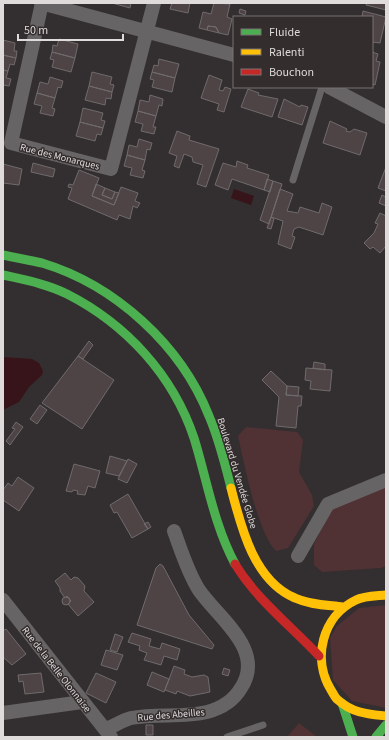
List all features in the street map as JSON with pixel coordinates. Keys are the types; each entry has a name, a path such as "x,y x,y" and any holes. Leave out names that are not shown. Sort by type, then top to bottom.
{"main road":[{"name":"Boulevard du Vendée Globe","path":"3,255 42,263 91,284 136,314 156,332 190,376 202,400 220,444 242,528 263,570 283,592 297,599 343,607"},
{"path":"3,275 37,282 82,302 123,330 159,369 184,410 193,435 223,538 243,578 258,597 319,656"},
{"path":"386,595 365,596 343,607 333,617 325,629 320,642 319,656 320,670 325,682 332,694 342,704 353,711 366,715 386,716"},
{"path":"342,704 353,737"},
{"path":"376,737 386,725"}],"street":[{"path":"42,3 233,55"},
{"name":"Rue des Monarques","path":"42,3 11,143 111,169 148,32"},
{"path":"148,32 154,3"},
{"path":"331,88 386,115"},
{"path":"298,556 328,504 386,480"},
{"name":"Rue des Abeilles","path":"109,733 132,718 189,715 208,711 224,705 236,696 248,675 248,663 244,646 230,625 199,589 174,531"},
{"name":"Rue de la Belle Olonnaise","path":"3,600 82,702 109,733"},
{"path":"3,713 82,702"}],"lane":[{"path":"293,180 322,88"},
{"path":"228,737 263,725"}],"shaded area":[{"path":"234,189 254,196 251,205 231,198"},
{"path":"3,357 32,359 39,363 43,371 42,375 29,387 19,402 3,410"},
{"path":"246,427 297,432 303,440 299,472 312,495 314,506 288,548 276,551 269,542 263,530 252,497 238,436"},
{"path":"386,487 386,566 381,568 322,572 314,565 314,544 332,508"},
{"path":"386,605 386,708 352,701 333,680 330,638 337,626 359,608"},
{"path":"299,723 317,737 287,737"}],"building":[{"path":"112,3 131,3 130,8"},
{"path":"172,3 190,3 188,13 170,9"},
{"path":"214,3 230,4 227,17 232,19 228,35 219,33 216,27 208,26 207,30 199,28 203,12 211,14"},
{"path":"367,3 386,3 386,10 366,5"},
{"path":"240,9 246,11 245,15 239,13"},
{"path":"363,11 386,17 380,43 373,42 373,16 362,16"},
{"path":"208,26 216,27 219,33 207,30"},
{"path":"59,39 78,44 75,58 52,52 53,45 57,46"},
{"path":"3,40 15,43 14,51 17,51 16,58 3,55"},
{"path":"52,52 75,58 71,72 52,67 54,60 50,59"},
{"path":"373,52 378,54 376,61 380,62 375,85 373,84"},
{"path":"3,55 16,58 14,65 10,64 8,71 3,70"},
{"path":"159,59 179,64 175,78 152,72 154,65 158,66"},
{"path":"3,70 8,71 6,78 11,79 9,86 3,85"},
{"path":"92,72 112,77 110,84 114,85 112,92 89,86"},
{"path":"152,72 175,78 172,92 152,87 154,80 150,79"},
{"path":"209,75 222,80 219,90 223,91 225,87 231,89 224,112 217,110 219,104 201,98"},
{"path":"50,77 63,81 61,88 58,87 55,98 37,93 40,82 48,84"},
{"path":"89,86 112,92 111,99 106,98 105,105 85,100"},
{"path":"248,89 259,93 258,95 278,99 272,117 241,107"},
{"path":"37,93 55,98 52,108 55,109 53,116 40,113 42,106 34,104"},
{"path":"150,95 163,99 162,106 159,105 156,116 138,111 140,100 149,102"},
{"path":"284,99 300,107 301,105 308,107 302,125 278,117"},
{"path":"83,108 103,113 101,120 105,121 103,128 80,122"},
{"path":"138,111 156,116 153,127 156,127 154,134 141,131 143,124 135,122"},
{"path":"330,121 347,129 346,131 350,132 354,129 367,133 360,155 323,143"},
{"path":"80,122 103,128 101,135 97,134 95,141 76,136"},
{"path":"177,131 190,136 189,140 219,149 206,187 197,184 203,165 193,162 192,157 184,154 179,168 174,166 177,156 169,153"},
{"path":"139,139 152,143 150,150 147,149 145,160 127,155 129,145 137,147"},
{"path":"127,155 145,160 142,170 145,171 143,178 130,175 132,168 124,166"},
{"path":"237,161 248,165 247,168 269,175 264,190 232,179 228,190 215,185 223,163 236,167"},
{"path":"33,163 55,169 53,177 31,172"},
{"path":"3,164 22,169 19,185 3,183"},
{"path":"386,167 386,191 378,188"},
{"path":"79,170 99,178 92,196 114,205 121,187 138,193 135,201 140,203 137,208 133,206 130,219 119,215 117,220 68,199 72,188 68,187 69,184 73,185"},
{"path":"267,179 273,181 270,192 264,190"},
{"path":"273,181 282,184 269,224 260,220"},
{"path":"96,184 105,188 102,195 112,199 115,192 119,193 114,205 92,196"},
{"path":"105,188 115,192 112,199 102,195"},
{"path":"280,189 293,194 287,211 298,213 300,207 319,213 322,203 332,207 323,235 299,227 294,229 292,236 295,237 291,249 278,244 283,221 271,217"},
{"path":"382,195 386,197 386,206 379,203"},
{"path":"380,213 386,216 386,246 380,253 373,247 370,249 364,243 374,233 378,224 375,223"},
{"path":"271,217 274,219 271,229 267,228"},
{"path":"89,341 93,345 83,359 78,356"},
{"path":"78,356 114,380 82,429 42,403"},
{"path":"314,362 325,364 325,370 313,368"},
{"path":"306,368 332,370 330,391 310,389 311,381 305,380"},
{"path":"271,371 287,386 286,395 302,396 301,406 298,406 296,428 276,426 279,397 262,380"},
{"path":"287,386 299,387 298,396 286,395"},
{"path":"40,405 47,410 37,424 30,419"},
{"path":"16,422 23,427 10,445 6,441 15,429 12,428"},
{"path":"110,456 127,461 119,476 106,473"},
{"path":"128,459 137,464 127,483 118,479"},
{"path":"74,464 100,471 95,488 88,486 85,495 77,494 78,491 66,491"},
{"path":"18,477 34,488 19,511 3,500 3,490 8,483 12,486"},
{"path":"128,494 148,529 132,538 117,512 114,513 110,505"},
{"path":"148,522 151,527 148,529 144,524"},
{"path":"160,564 163,566 189,615 214,645 212,649 137,625 156,568"},
{"path":"65,573 71,580 74,577 78,578 85,586 84,591 94,602 78,616 68,604 71,601 67,596 65,598 55,581"},
{"path":"66,597 69,598 69,604 66,605 63,604 62,601 63,598"},
{"path":"6,629 26,654 12,665 3,657 3,631"},
{"path":"132,633 151,639 149,646 160,649 162,643 180,649 177,660 164,656 161,665 144,660 147,653 139,650 140,646 128,642"},
{"path":"115,634 123,637 117,652 110,650"},
{"path":"106,650 123,655 117,670 101,665"},
{"path":"174,666 185,670 184,674 192,677 204,675 208,677 210,692 190,696 177,691 176,694 165,690"},
{"path":"224,668 230,670 228,676 222,674"},
{"path":"152,672 169,679 164,692 147,685"},
{"path":"41,673 44,692 25,694 23,681 19,682 18,675"},
{"path":"96,673 116,682 106,703 86,693"},
{"path":"146,725 153,725 153,735 146,735"}],"traffic: fast":[{"path":"3,255 42,263 69,273 95,286 120,302 163,342 181,365 197,390 213,425 231,488"},
{"path":"3,275 52,288 89,306 128,336 145,354 174,393 185,415 194,438 216,518 235,564"},
{"path":"342,703 353,737"},
{"path":"376,737 386,725"}],"traffic: slow":[{"path":"231,488 239,519 251,551 259,566 269,579 281,590 295,598 307,602 343,607"},
{"path":"386,595 371,596 359,599 344,607 335,616 328,627 322,652 322,665 325,678 335,697 349,708 386,716"}],"traffic: jam":[{"path":"235,564 253,589 319,656"}]}
